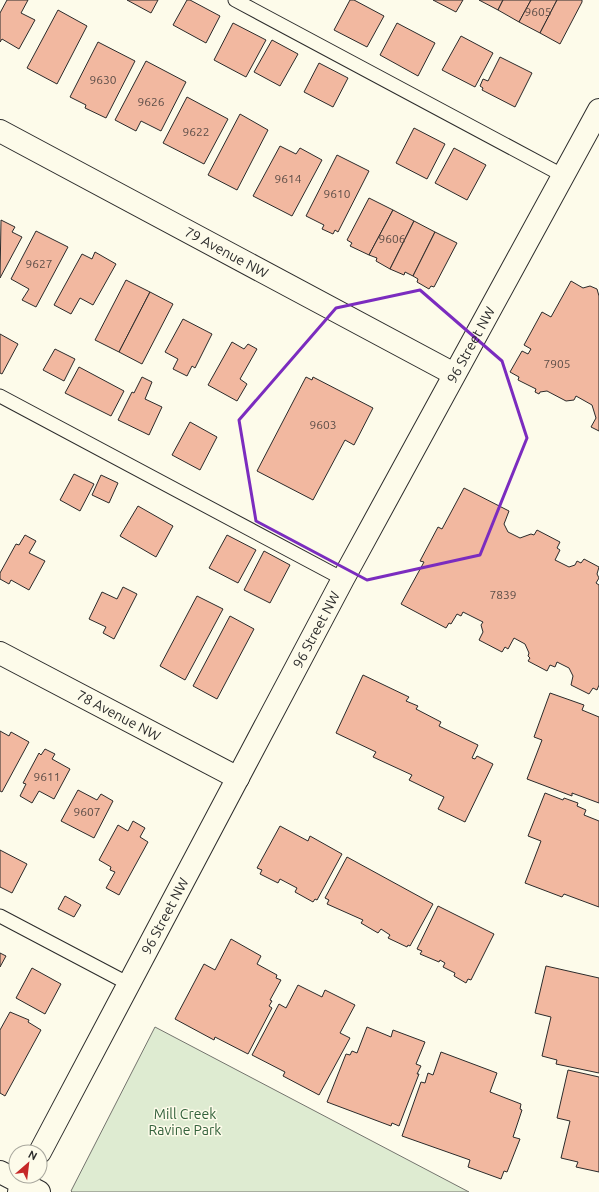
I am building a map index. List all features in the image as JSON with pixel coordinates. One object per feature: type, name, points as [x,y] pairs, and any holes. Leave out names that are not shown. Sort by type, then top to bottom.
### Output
[{"type":"street","name":"96 Street NW","points":[[44,1144],[344,579],[562,175],[599,110]]},
{"type":"street","name":"79 Avenue NW","points":[[0,132],[454,374]]},
{"type":"street","name":"78 Avenue NW","points":[[0,653],[238,778]]},
{"type":"street","points":[[0,1172],[27,1186]]},
{"type":"lane","points":[[235,0],[562,175]]},
{"type":"lane","points":[[0,396],[344,579]]},
{"type":"lane","points":[[0,916],[129,984]]},
{"type":"highlighted area","points":[[420,290],[502,361],[527,438],[480,555],[367,580],[256,521],[239,420],[336,308]]},
{"type":"green space","name":"Mill Creek Ravine Park","points":[[155,1027],[469,1192],[72,1192],[71,1191]]},
{"type":"building","points":[[7,0],[28,0],[21,13],[35,20],[19,49],[2,39],[0,42],[0,13]]},
{"type":"building","points":[[127,0],[158,0],[151,13]]},
{"type":"building","points":[[187,0],[190,0],[220,16],[206,43],[173,25]]},
{"type":"building","points":[[350,0],[354,0],[384,16],[367,47],[334,30]]},
{"type":"building","points":[[433,0],[463,0],[456,12]]},
{"type":"building","points":[[479,0],[503,0],[498,10]]},
{"type":"building","points":[[503,0],[531,0],[519,22],[498,10]]},
{"type":"building","points":[[531,0],[557,0],[540,33],[519,22]]},
{"type":"building","points":[[557,0],[582,0],[560,44],[540,33]]},
{"type":"building","points":[[58,10],[87,26],[57,84],[27,68]]},
{"type":"building","points":[[233,23],[266,40],[246,77],[214,60]]},
{"type":"building","points":[[397,23],[435,43],[418,76],[380,55]]},
{"type":"building","points":[[461,36],[493,53],[475,87],[442,70]]},
{"type":"building","points":[[272,40],[298,54],[280,86],[254,72]]},
{"type":"building","points":[[98,42],[135,61],[106,118],[85,108],[86,105],[70,97]]},
{"type":"building","points":[[500,57],[532,73],[515,107],[482,90],[483,88],[480,86],[483,79],[488,81]]},
{"type":"building","points":[[146,61],[186,82],[161,131],[141,121],[136,131],[115,120]]},
{"type":"building","points":[[319,63],[348,78],[333,107],[304,92]]},
{"type":"building","points":[[187,97],[228,119],[204,164],[163,143]]},
{"type":"building","points":[[240,114],[268,130],[237,190],[208,175]]},
{"type":"building","points":[[414,128],[445,144],[427,179],[396,163]]},
{"type":"building","points":[[280,146],[296,154],[300,148],[322,160],[292,216],[253,196]]},
{"type":"building","points":[[454,148],[486,165],[467,200],[435,183]]},
{"type":"building","points":[[337,155],[369,171],[338,232],[335,230],[333,234],[322,229],[324,225],[306,216]]},
{"type":"building","points":[[369,198],[393,210],[369,255],[350,246],[352,243],[347,240]]},
{"type":"building","points":[[393,210],[414,221],[390,269],[376,261],[377,258],[369,255]]},
{"type":"building","points":[[1,220],[15,227],[12,232],[22,237],[0,278]]},
{"type":"building","points":[[414,221],[435,232],[413,276],[405,272],[404,275],[390,269]]},
{"type":"building","points":[[36,231],[68,247],[36,307],[22,300],[29,289],[11,279]]},
{"type":"building","points":[[435,232],[457,243],[434,287],[431,286],[429,289],[417,282],[418,279],[413,276]]},
{"type":"building","points":[[95,252],[116,264],[93,305],[80,298],[71,314],[54,305],[82,254],[92,259]]},
{"type":"building","points":[[126,280],[150,292],[119,352],[95,340]]},
{"type":"building","points":[[571,281],[583,288],[590,286],[597,289],[599,296],[599,431],[591,427],[596,418],[592,405],[576,396],[574,400],[566,401],[547,391],[540,392],[539,394],[535,392],[536,389],[518,380],[519,377],[510,372],[522,351],[528,354],[531,349],[524,345],[542,312],[551,317]]},
{"type":"building","points":[[150,292],[173,304],[142,364],[119,352]]},
{"type":"building","points":[[183,319],[212,334],[195,368],[192,366],[187,376],[173,369],[178,359],[165,352]]},
{"type":"building","points":[[0,334],[18,344],[2,374],[0,373]]},
{"type":"building","points":[[232,342],[244,349],[248,344],[257,349],[240,379],[247,384],[237,401],[208,385]]},
{"type":"building","points":[[55,349],[75,359],[64,381],[43,370]]},
{"type":"building","points":[[79,367],[124,391],[111,416],[65,393]]},
{"type":"building","points":[[142,377],[152,382],[145,399],[162,407],[149,435],[118,420],[132,392],[134,393]]},
{"type":"building","points":[[306,377],[312,380],[313,377],[373,408],[354,445],[345,440],[313,500],[257,471]]},
{"type":"building","points":[[190,422],[217,437],[200,470],[172,455]]},
{"type":"building","points":[[74,474],[94,484],[80,511],[60,500]]},
{"type":"building","points":[[101,475],[118,483],[109,503],[92,495]]},
{"type":"building","points":[[464,488],[509,511],[504,524],[508,532],[520,538],[531,534],[534,535],[537,530],[560,542],[557,548],[560,550],[555,560],[569,567],[575,565],[577,561],[581,563],[584,559],[599,567],[597,574],[599,578],[596,583],[599,585],[599,685],[597,690],[593,688],[589,694],[571,685],[573,676],[569,668],[557,662],[555,667],[550,665],[547,671],[528,661],[530,658],[528,656],[529,653],[525,644],[514,638],[508,649],[505,647],[502,652],[479,640],[483,632],[481,625],[483,622],[463,612],[461,616],[457,614],[451,624],[449,623],[446,628],[401,604],[424,562],[420,561],[438,527],[442,529]]},
{"type":"building","points":[[138,506],[173,526],[156,557],[120,536]]},
{"type":"building","points":[[25,535],[36,541],[29,553],[45,561],[29,590],[11,580],[9,584],[0,579],[0,573],[16,544],[19,545]]},
{"type":"building","points":[[227,535],[256,550],[238,583],[209,568]]},
{"type":"building","points":[[264,551],[290,565],[270,603],[244,590]]},
{"type":"building","points":[[123,587],[137,594],[114,639],[103,633],[106,627],[89,619],[102,592],[117,599]]},
{"type":"building","points":[[197,596],[223,609],[185,680],[160,666]]},
{"type":"building","points":[[230,616],[254,629],[217,699],[193,686]]},
{"type":"building","points":[[363,675],[409,697],[406,701],[418,706],[416,709],[441,722],[439,726],[478,745],[472,758],[475,759],[477,756],[493,764],[465,822],[438,809],[444,797],[409,780],[412,775],[373,757],[376,752],[336,733]]},
{"type":"building","points":[[550,693],[584,705],[582,710],[599,717],[599,803],[572,793],[572,796],[527,779],[542,740],[534,737]]},
{"type":"building","points":[[0,731],[9,736],[11,732],[29,742],[2,792],[0,791]]},
{"type":"building","points":[[45,749],[55,754],[52,759],[70,769],[54,799],[39,791],[32,803],[20,796],[26,784],[23,783],[39,753],[41,755]]},
{"type":"building","points":[[78,790],[97,800],[101,794],[113,801],[94,838],[61,821]]},
{"type":"building","points":[[545,793],[563,800],[564,798],[578,803],[577,806],[586,810],[584,815],[599,821],[599,907],[564,894],[562,897],[525,883],[541,841],[528,836]]},
{"type":"building","points":[[133,821],[145,828],[140,837],[148,842],[119,895],[106,888],[115,872],[110,870],[111,867],[99,860],[118,825],[128,831]]},
{"type":"building","points":[[280,826],[308,841],[310,836],[342,854],[317,900],[315,899],[313,902],[295,892],[297,888],[280,879],[278,883],[260,874],[262,870],[257,868]]},
{"type":"building","points":[[0,850],[27,864],[12,893],[0,887]]},
{"type":"building","points":[[347,857],[433,904],[410,946],[408,945],[407,947],[388,938],[390,935],[381,929],[378,933],[361,923],[363,920],[327,904],[329,900],[325,898]]},
{"type":"building","points":[[65,896],[81,905],[74,917],[58,909]]},
{"type":"building","points":[[438,906],[494,934],[471,980],[468,979],[466,983],[454,976],[455,973],[443,967],[445,963],[420,954],[422,951],[417,949]]},
{"type":"building","points":[[231,939],[261,956],[257,964],[277,975],[276,978],[281,980],[270,1000],[272,1001],[269,1006],[272,1008],[248,1054],[215,1037],[214,1040],[175,1019],[204,964],[215,970]]},
{"type":"building","points":[[0,953],[6,956],[0,967]]},
{"type":"building","points":[[546,966],[599,978],[599,1073],[556,1064],[557,1060],[542,1056],[551,1017],[535,1013]]},
{"type":"building","points":[[32,968],[61,984],[45,1014],[16,998]]},
{"type":"building","points":[[298,985],[322,997],[325,990],[355,1005],[340,1033],[350,1038],[319,1095],[283,1076],[285,1072],[252,1055],[279,1004],[286,1008]]},
{"type":"building","points":[[10,1012],[29,1020],[28,1022],[41,1030],[5,1096],[0,1093],[0,1030]]},
{"type":"building","points":[[367,1027],[391,1037],[393,1030],[425,1042],[416,1064],[421,1066],[417,1074],[419,1074],[399,1126],[392,1123],[391,1126],[327,1102],[346,1054],[350,1055],[352,1051],[357,1053]]},
{"type":"building","points":[[441,1052],[497,1073],[490,1092],[521,1104],[520,1109],[522,1110],[513,1137],[520,1139],[507,1172],[504,1171],[501,1179],[468,1167],[470,1160],[402,1136],[421,1082],[425,1083],[428,1073],[433,1075]]},
{"type":"building","points":[[568,1070],[599,1077],[599,1172],[576,1167],[578,1162],[561,1158],[570,1121],[557,1118]]}]
